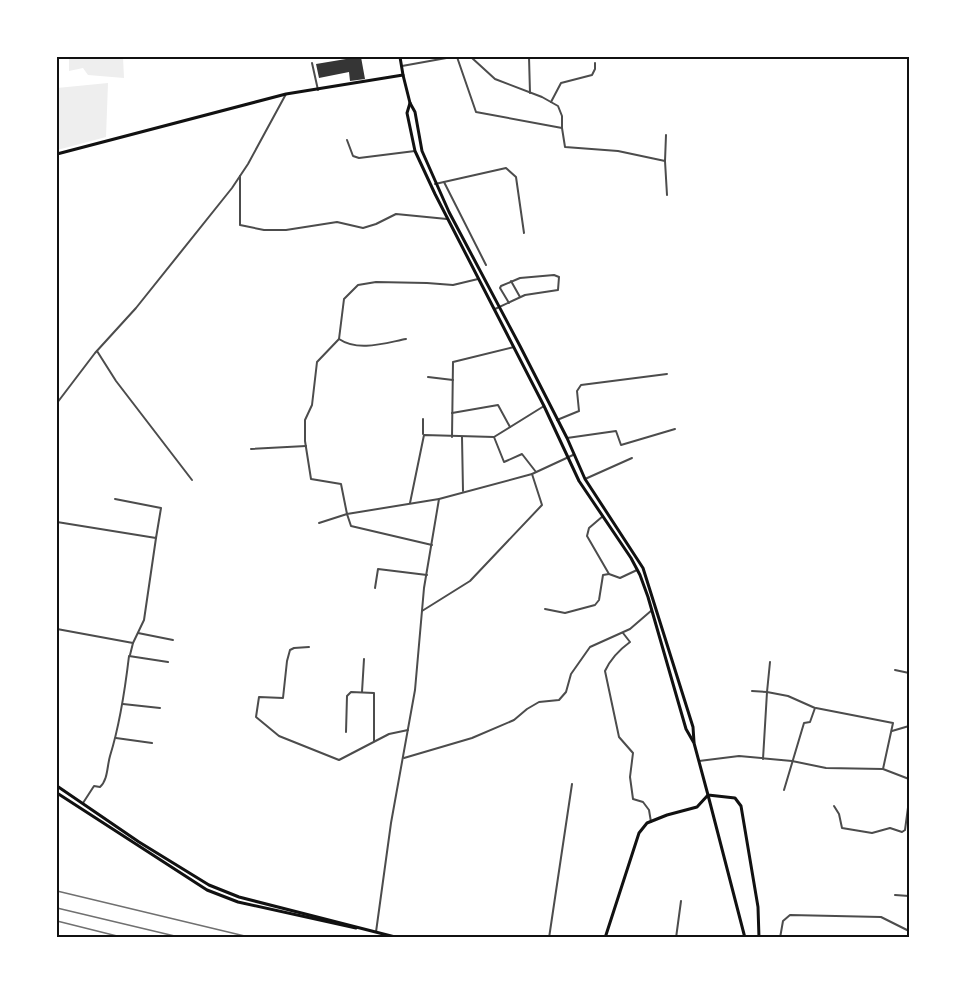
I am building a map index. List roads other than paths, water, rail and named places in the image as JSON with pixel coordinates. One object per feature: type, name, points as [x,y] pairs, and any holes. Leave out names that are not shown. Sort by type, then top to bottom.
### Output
[{"type":"main road","points":[[400,57],[410,103],[415,112],[422,151],[435,184],[479,279],[544,406],[579,481],[638,570],[652,610],[686,729],[694,743]]},
{"type":"main road","points":[[57,154],[286,94],[403,75]]},
{"type":"main road","points":[[410,103],[407,114],[415,151],[500,307],[567,438],[585,479],[643,568],[693,727],[694,743],[745,938]]},
{"type":"main road","points":[[663,649],[668,647]]},
{"type":"main road","points":[[57,786],[138,842],[209,885],[239,897],[399,938]]},
{"type":"main road","points":[[57,793],[207,890],[238,902],[376,932]]},
{"type":"main road","points":[[605,938],[639,833],[647,823],[697,807],[708,795]]},
{"type":"main road","points":[[708,795],[735,798],[741,806],[758,907],[759,938]]},
{"type":"street","points":[[402,66],[452,57]]},
{"type":"street","points":[[456,57],[476,112],[562,128]]},
{"type":"street","points":[[463,57],[472,58],[495,79],[558,106],[562,116],[565,147],[618,151],[665,161]]},
{"type":"street","points":[[529,57],[530,93]]},
{"type":"street","points":[[312,63],[318,90]]},
{"type":"street","points":[[551,102],[561,83],[592,75],[595,63]]},
{"type":"street","points":[[57,403],[97,351],[136,308],[240,176],[286,94]]},
{"type":"street","points":[[666,135],[667,195]]},
{"type":"street","points":[[347,140],[353,156],[359,158],[415,151]]},
{"type":"street","points":[[435,184],[506,168],[516,177],[524,233]]},
{"type":"street","points":[[240,176],[240,225],[264,230],[286,230],[337,222],[363,228],[396,214],[450,218]]},
{"type":"street","points":[[444,182],[486,265]]},
{"type":"street","points":[[491,291],[520,278],[554,275],[559,277],[558,290],[520,297],[495,309]]},
{"type":"street","points":[[432,545],[351,526],[341,484],[311,479],[305,420],[312,405],[317,362],[339,339],[344,299],[358,285],[376,282],[453,285],[479,279]]},
{"type":"street","points":[[511,281],[520,297]]},
{"type":"street","points":[[500,287],[508,303]]},
{"type":"street","points":[[339,339],[366,346],[406,339]]},
{"type":"street","points":[[452,437],[453,362],[514,347]]},
{"type":"street","points":[[97,351],[116,381],[192,480]]},
{"type":"street","points":[[556,420],[579,411],[577,391],[581,385],[667,374]]},
{"type":"street","points":[[428,377],[453,380]]},
{"type":"street","points":[[452,413],[498,405],[510,427]]},
{"type":"street","points":[[423,435],[494,437],[544,406]]},
{"type":"street","points":[[410,503],[423,435],[423,419]]},
{"type":"street","points":[[567,438],[616,430],[621,445],[675,429]]},
{"type":"street","points":[[462,437],[464,492]]},
{"type":"street","points":[[494,437],[504,462],[522,454],[537,472]]},
{"type":"street","points":[[251,449],[306,446]]},
{"type":"street","points":[[319,523],[347,513],[439,499],[532,474],[574,455]]},
{"type":"street","points":[[585,479],[632,458]]},
{"type":"street","points":[[422,611],[470,581],[542,505],[532,474]]},
{"type":"street","points":[[83,803],[94,786],[100,787],[104,783],[116,738],[129,656],[144,620],[161,508],[115,499]]},
{"type":"street","points":[[376,932],[391,823],[415,690],[422,611],[439,499]]},
{"type":"street","points":[[603,516],[589,528],[586,536],[609,574]]},
{"type":"street","points":[[57,522],[156,538]]},
{"type":"street","points":[[375,588],[378,569],[427,575]]},
{"type":"street","points":[[545,609],[565,613],[595,605],[599,600],[603,575],[609,574],[620,578],[638,570]]},
{"type":"street","points":[[404,758],[472,738],[514,720],[539,702],[559,700],[566,692],[569,678],[576,666],[590,647],[623,633],[639,623],[652,610]]},
{"type":"street","points":[[57,629],[133,643]]},
{"type":"street","points":[[137,633],[173,640]]},
{"type":"street","points":[[623,633],[630,642],[621,648],[604,671],[619,737],[633,753],[630,777],[633,799],[643,802],[649,810],[651,822]]},
{"type":"street","points":[[309,647],[290,650],[286,661],[285,695],[283,698],[259,697],[256,717],[279,736],[339,760],[389,734],[408,730]]},
{"type":"street","points":[[129,656],[168,662]]},
{"type":"street","points":[[362,692],[364,659]]},
{"type":"street","points":[[763,759],[770,662]]},
{"type":"street","points":[[895,670],[909,673]]},
{"type":"street","points":[[752,691],[788,696],[831,713],[893,723],[883,769]]},
{"type":"street","points":[[346,732],[347,696],[351,692],[374,693],[374,741]]},
{"type":"street","points":[[123,704],[159,708]]},
{"type":"street","points":[[784,790],[804,723],[810,722],[815,708]]},
{"type":"street","points":[[890,731],[909,726]]},
{"type":"street","points":[[116,738],[152,743]]},
{"type":"street","points":[[699,761],[739,756],[792,761],[826,768],[883,769],[909,779]]},
{"type":"street","points":[[549,938],[572,784]]},
{"type":"street","points":[[834,806],[839,813],[842,828],[872,833],[890,828],[902,832],[905,830],[909,800]]},
{"type":"street","points":[[895,895],[909,896]]},
{"type":"street","points":[[676,938],[681,901]]},
{"type":"street","points":[[780,938],[783,921],[790,915],[881,917],[909,931]]},
{"type":"railway","points":[[57,891],[253,938]]},
{"type":"railway","points":[[57,908],[183,938]]},
{"type":"railway","points":[[57,921],[125,938]]}]
